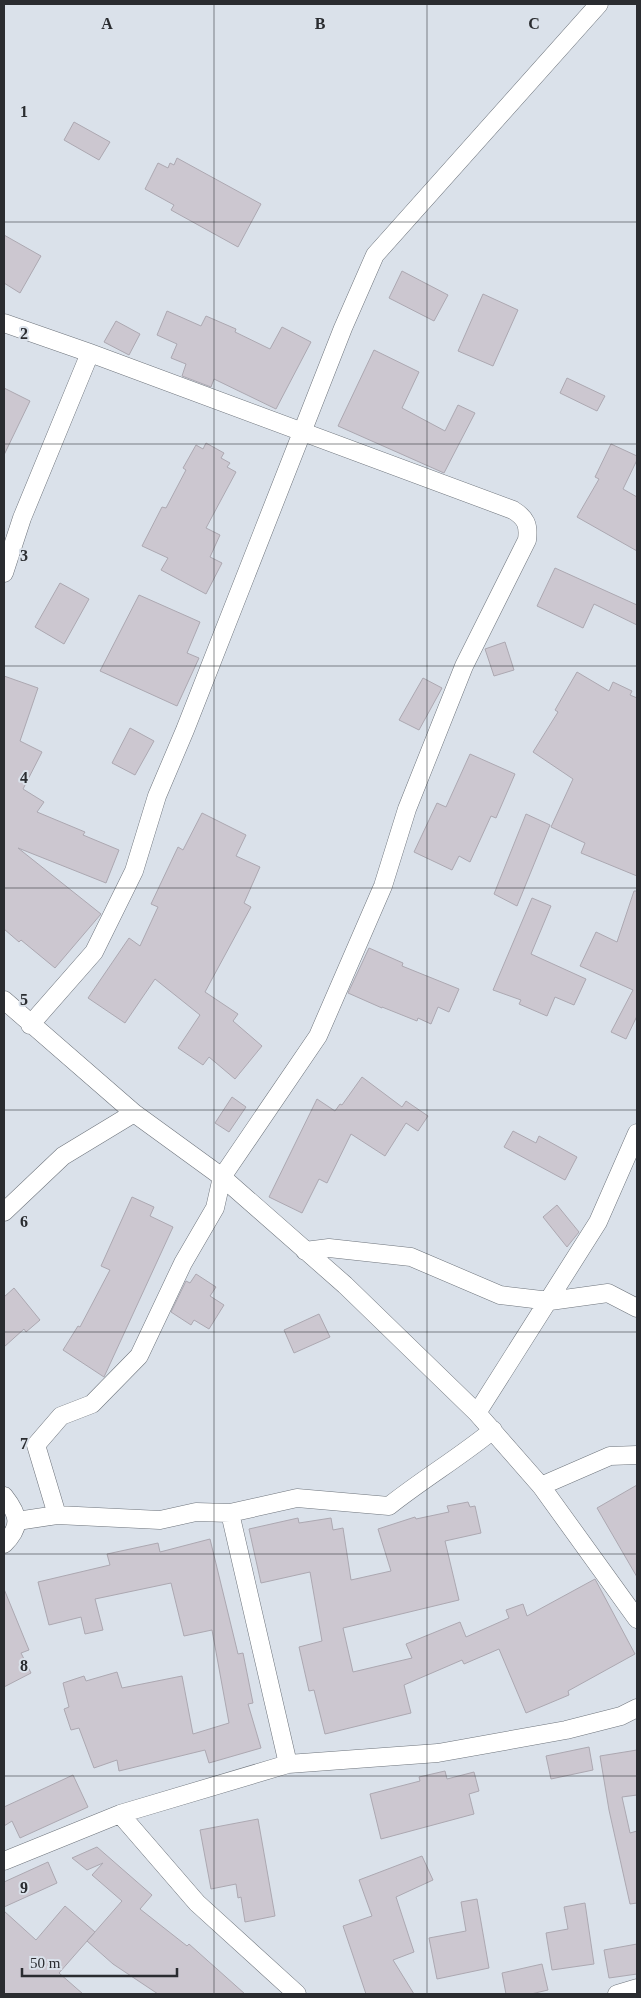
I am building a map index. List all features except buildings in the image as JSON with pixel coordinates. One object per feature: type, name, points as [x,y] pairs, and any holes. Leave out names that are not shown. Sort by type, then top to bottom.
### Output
[{"type":"street","points":[[30,1025],[94,952],[134,871],[157,796],[185,730],[342,328],[375,255],[599,4]]},
{"type":"street","points":[[4,323],[90,352],[513,510],[524,516],[528,526],[527,540],[464,666],[407,809],[383,886],[318,1036],[222,1177],[215,1208],[183,1263],[139,1356],[92,1404],[61,1416],[36,1445],[57,1515]]},
{"type":"street","points":[[4,573],[22,518],[90,352]]},
{"type":"street","points":[[4,1000],[30,1025],[134,1113],[222,1177],[345,1285],[477,1413],[542,1486],[637,1619]]},
{"type":"street","points":[[4,1212],[63,1156],[134,1113]]},
{"type":"street","points":[[477,1413],[550,1301],[598,1222],[637,1133]]},
{"type":"street","points":[[305,1251],[329,1248],[411,1257],[500,1295],[550,1301],[608,1293],[637,1308]]},
{"type":"street","points":[[17,1521],[57,1515],[160,1520],[196,1512],[230,1513],[297,1498],[389,1506],[493,1430]]},
{"type":"street","points":[[542,1486],[610,1456],[637,1455]]},
{"type":"street","points":[[4,1496],[12,1507],[17,1521],[13,1535],[4,1544]]},
{"type":"street","points":[[230,1513],[288,1764]]},
{"type":"street","points":[[4,1861],[120,1814],[288,1764],[438,1753],[566,1730],[621,1716],[637,1708]]},
{"type":"street","points":[[120,1814],[198,1902],[297,1994]]},
{"type":"street","points":[[617,1994],[637,1988]]}]
